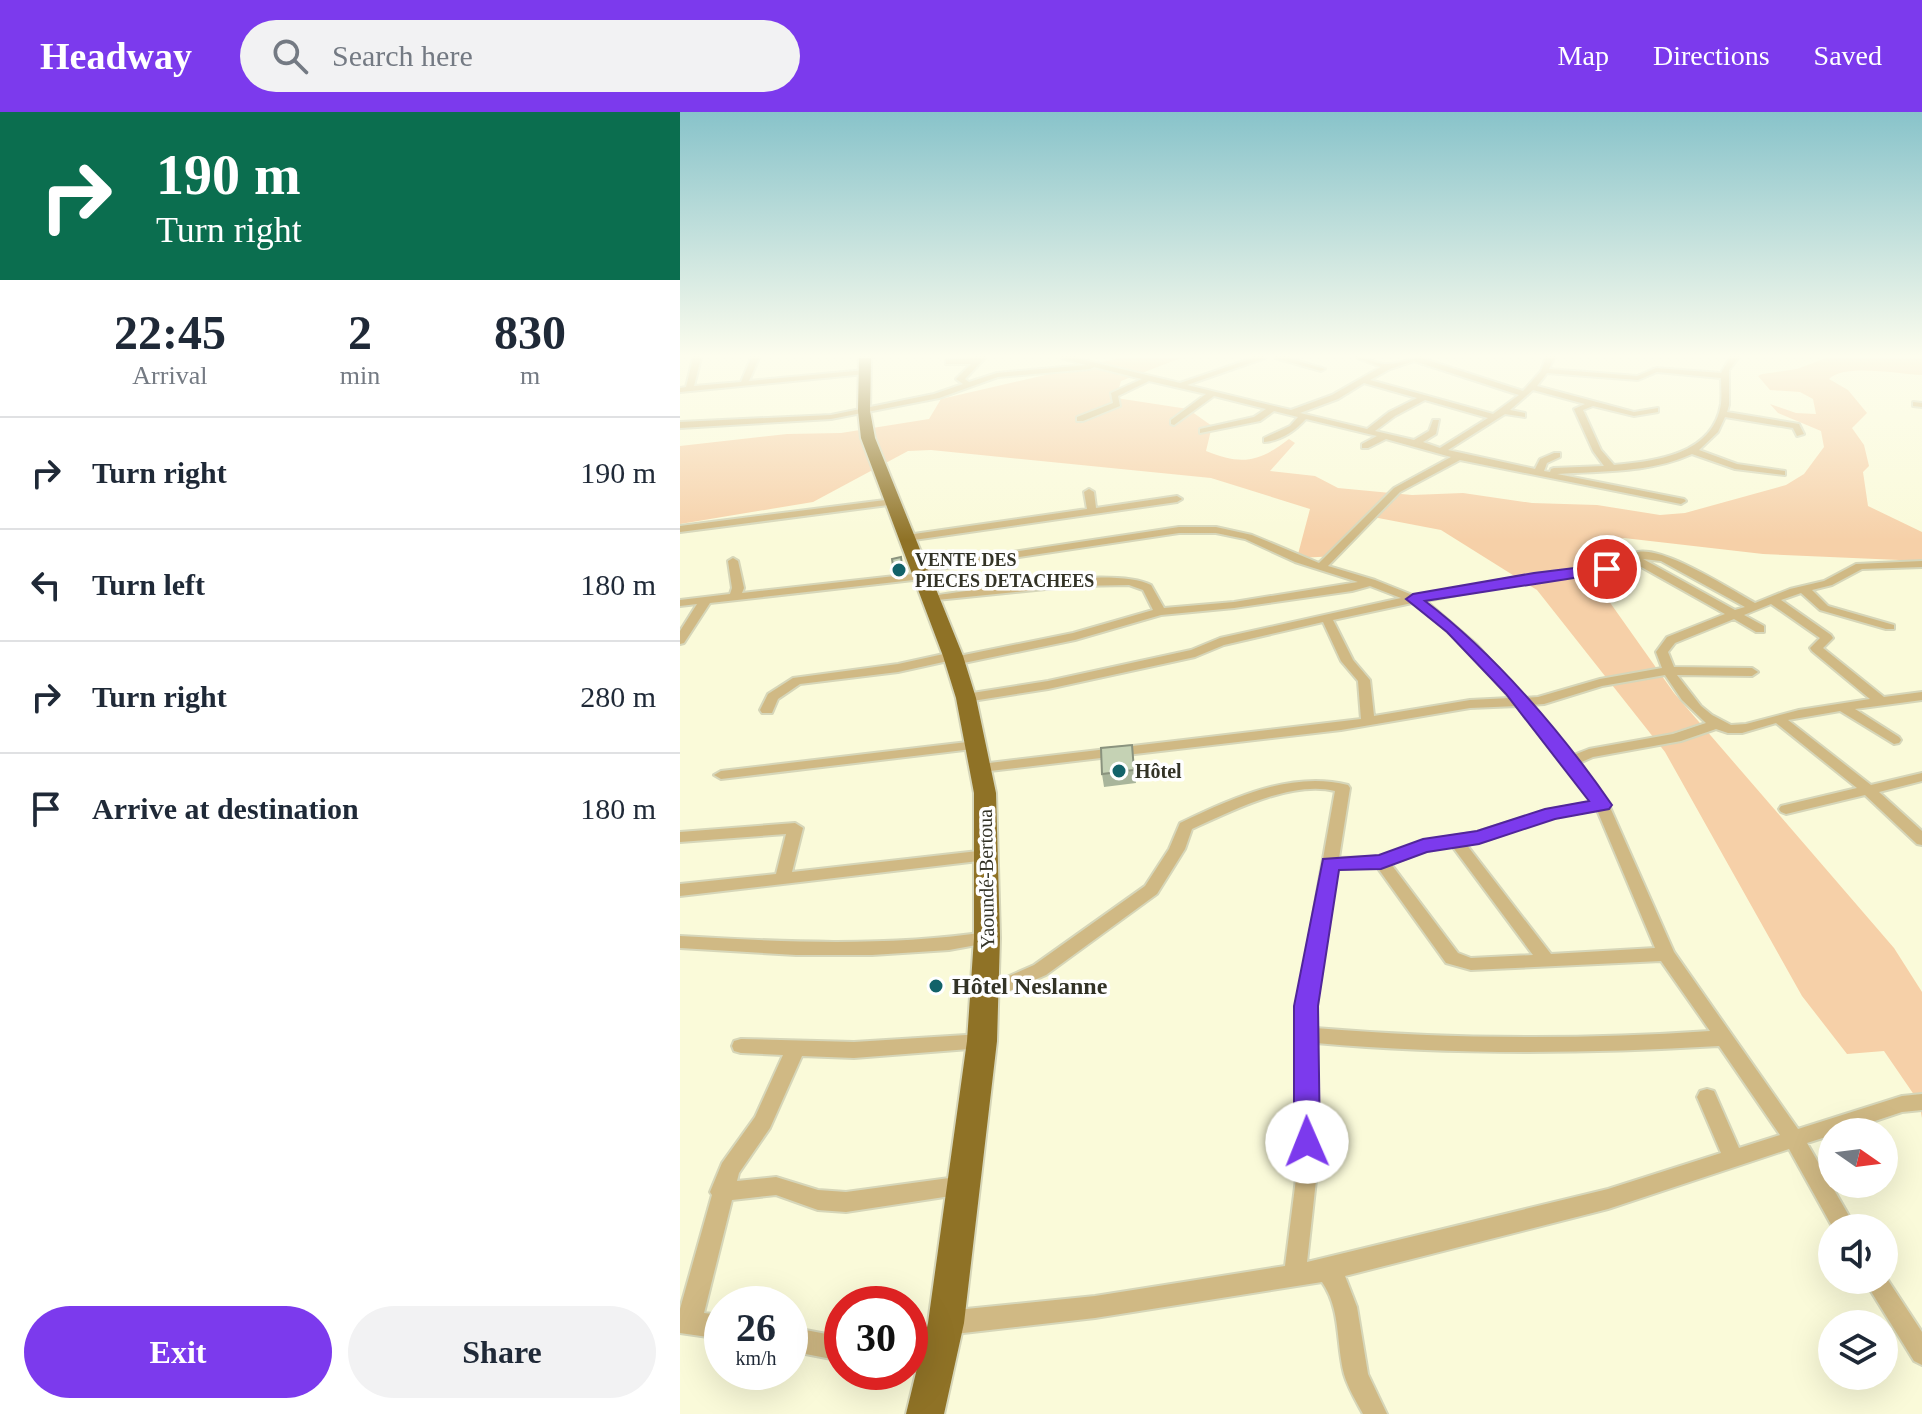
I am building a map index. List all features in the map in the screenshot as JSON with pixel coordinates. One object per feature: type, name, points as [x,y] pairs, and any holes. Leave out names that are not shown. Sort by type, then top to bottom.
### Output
[{"type":"highway","name":"Yaoundé-Bertoua","points":[[865,419],[868,438],[966,698],[985,793],[987,938],[982,1041],[946,1323],[928,1352]]},
{"type":"highway","name":"Yaoundé-Bertoua","points":[[924,1390],[925,1414]]},
{"type":"street","points":[[680,425],[762,419]]},
{"type":"street","points":[[1174,422],[1178,419]]},
{"type":"street","points":[[1203,431],[1257,419]]},
{"type":"street","points":[[1267,440],[1293,428],[1301,419]]},
{"type":"street","points":[[1316,419],[1416,443],[1459,457],[1681,501]]},
{"type":"street","points":[[1370,431],[1386,419]]},
{"type":"street","points":[[1442,450],[1491,419]]},
{"type":"street","points":[[1582,419],[1597,451],[1611,468]]},
{"type":"street","points":[[1539,472],[1611,468],[1680,458],[1715,435],[1721,419]]},
{"type":"street","points":[[1752,419],[1796,426],[1800,434]]},
{"type":"street","points":[[1416,443],[1433,432],[1436,422]]},
{"type":"street","points":[[1365,446],[1385,436]]},
{"type":"street","points":[[1690,450],[1735,466],[1782,473]]},
{"type":"street","points":[[1539,472],[1543,461],[1557,455]]},
{"type":"street","points":[[1321,567],[1397,490],[1459,457]]},
{"type":"street","points":[[1089,492],[1092,513]]},
{"type":"street","points":[[907,538],[1177,499]]},
{"type":"street","points":[[680,529],[893,502]]},
{"type":"street","points":[[924,581],[1179,530],[1216,530],[1248,537],[1321,567],[1371,582],[1431,610],[1463,638],[1519,699],[1602,805],[1666,954],[1794,1139],[1837,1214]]},
{"type":"street","points":[[966,698],[1048,685],[1195,653],[1220,642],[1413,599],[1534,577],[1628,566],[1634,558],[1651,555],[1664,558],[1754,607]]},
{"type":"street","points":[[1634,558],[1760,629]]},
{"type":"street","points":[[733,561],[738,588],[735,596]]},
{"type":"street","points":[[1716,724],[1667,671],[1662,652],[1671,640],[1754,607],[1828,583],[1860,566],[1922,564]]},
{"type":"street","points":[[680,603],[924,581],[1088,582],[1137,583],[1151,593],[1160,612]]},
{"type":"street","points":[[767,710],[773,697],[797,681],[898,668],[1075,636],[1160,612],[1234,605],[1352,588],[1371,582]]},
{"type":"street","points":[[1828,583],[1839,593]]},
{"type":"street","points":[[1804,589],[1824,608],[1890,627]]},
{"type":"street","points":[[680,640],[706,600]]},
{"type":"street","points":[[1774,601],[1821,632],[1827,638],[1826,642],[1816,648],[1882,702]]},
{"type":"street","points":[[1326,617],[1347,661],[1364,680],[1368,722]]},
{"type":"street","points":[[721,775],[978,757],[1368,722],[1519,699],[1539,701],[1600,683],[1667,671],[1752,672]]},
{"type":"street","points":[[1569,762],[1589,753],[1676,738],[1716,724],[1742,730],[1778,718],[1922,696]]},
{"type":"street","points":[[1845,708],[1894,740]]},
{"type":"street","points":[[1778,718],[1871,792],[1922,840]]},
{"type":"street","points":[[1786,809],[1871,792],[1922,777]]},
{"type":"street","points":[[986,994],[1040,970],[1151,890],[1177,849],[1182,828],[1258,794],[1337,785],[1343,788],[1306,1006],[1307,1171],[1295,1274]]},
{"type":"street","points":[[1330,864],[1381,862],[1423,846],[1505,831],[1552,813],[1602,805]]},
{"type":"street","points":[[680,837],[795,828],[782,880]]},
{"type":"street","points":[[1456,841],[1547,961]]},
{"type":"street","points":[[680,890],[987,855]]},
{"type":"street","points":[[1381,862],[1452,958],[1471,964],[1666,954]]},
{"type":"street","points":[[680,942],[879,951],[917,950],[987,938]]},
{"type":"street","points":[[1306,1035],[1392,1043],[1635,1045],[1723,1038]]},
{"type":"street","points":[[741,1046],[854,1050],[982,1041]]},
{"type":"street","points":[[685,1322],[729,1170],[778,1093],[796,1048]]},
{"type":"street","points":[[1707,1097],[1733,1157]]},
{"type":"street","points":[[946,1323],[1095,1307],[1327,1270],[1608,1199],[1902,1104],[1922,1102]]},
{"type":"street","points":[[721,1192],[776,1186],[818,1200],[846,1202],[964,1185]]},
{"type":"street","points":[[1327,1270],[1339,1283],[1349,1318],[1356,1374],[1375,1414]]},
{"type":"street","points":[[1884,1294],[1922,1353]]},
{"type":"shaded area","points":[[929,419],[1202,419],[1212,426],[1206,451],[1239,460],[1249,459],[1268,453],[1289,439],[1295,443],[1270,471],[1315,476],[1338,488],[1412,495],[1463,493],[1532,503],[1597,505],[1660,515],[1685,513],[1786,485],[1804,474],[1824,447],[1821,431],[1792,419],[1861,419],[1852,428],[1864,445],[1869,466],[1863,472],[1868,506],[1922,532],[1922,561],[1763,554],[1624,538],[1608,542],[1582,563],[1674,693],[1894,948],[1922,992],[1922,1118],[1919,1102],[1884,1051],[1847,1054],[1802,996],[1665,752],[1537,590],[1441,530],[1373,517],[1339,556],[1297,558],[1310,509],[1211,478],[931,450],[908,451],[813,502],[680,524],[680,446],[787,434],[841,433]]},
{"type":"building","points":[[901,557],[902,565],[893,566],[892,559]]},
{"type":"building","points":[[1132,745],[1134,770],[1102,774],[1101,748]]},
{"type":"place","name":"VENTE DES PIECES DETACHEES","points":[[899,570]]},
{"type":"place","name":"Hôtel","points":[[1119,771]]},
{"type":"place","name":"Hôtel Neslanne","points":[[936,986]]},
{"type":"route","points":[[1307,1142],[1306,1006],[1330,864],[1381,862],[1423,846],[1479,837],[1505,831],[1552,813],[1602,805],[1512,691],[1473,648],[1431,610],[1413,599],[1534,577],[1607,569]]}]
